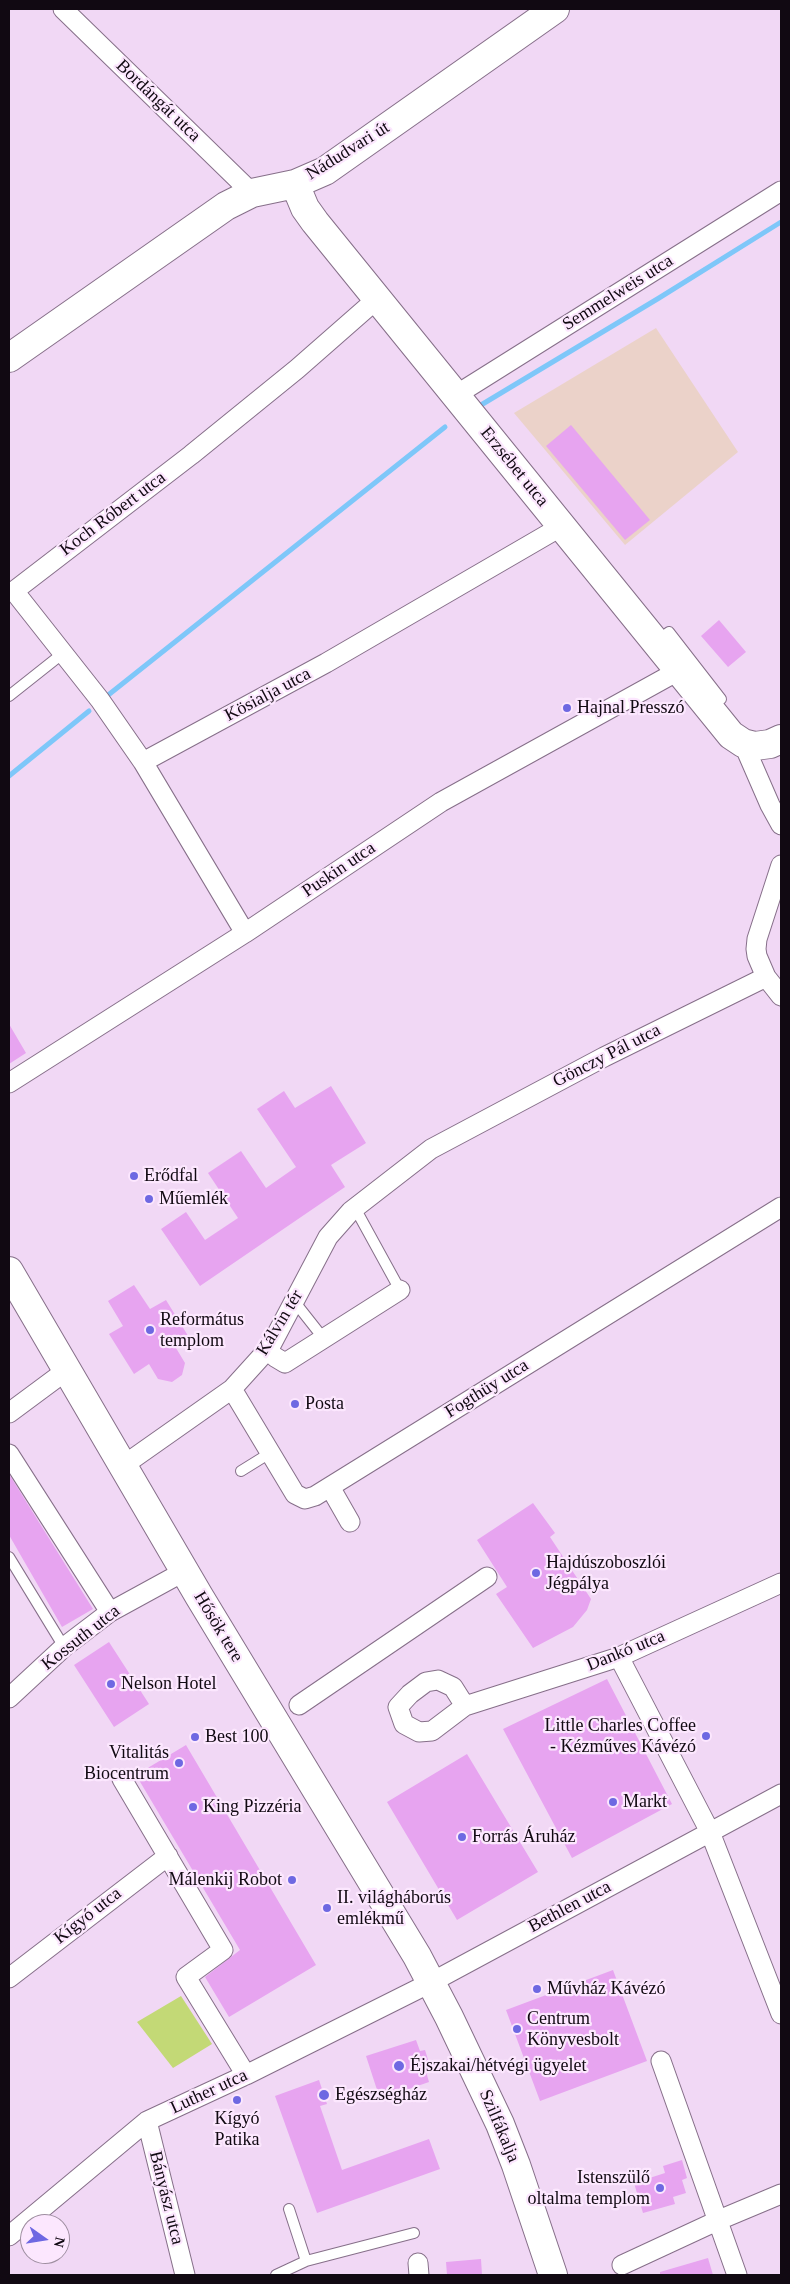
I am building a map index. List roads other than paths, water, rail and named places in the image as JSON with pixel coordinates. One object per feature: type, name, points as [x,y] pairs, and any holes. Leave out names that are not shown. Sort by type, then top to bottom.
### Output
[{"type":"main road","name":"Nádudvari út","points":[[9,358],[206,220],[252,193],[295,184],[325,171],[555,9]]},
{"type":"main road","name":"Erzsébet utca","points":[[295,184],[305,208],[315,222],[708,708],[731,735],[743,742]]},
{"type":"main road","points":[[743,742],[755,746],[770,744],[781,739]]},
{"type":"main road","name":"Hősök tere","points":[[9,1271],[124,1464],[185,1571],[417,1956],[430,1982]]},
{"type":"main road","name":"Szilfákalja","points":[[430,1982],[500,2124],[516,2164],[554,2275]]},
{"type":"street","name":"Bordángát utca","points":[[63,9],[252,193]]},
{"type":"street","name":"Semmelweis utca","points":[[456,395],[781,191]]},
{"type":"street","name":"Koch Róbert utca","points":[[144,762],[100,700],[62,654],[14,590],[191,455],[296,369],[378,298]]},
{"type":"street","name":"Kösialja utca","points":[[144,762],[326,663],[562,526]]},
{"type":"street","name":"Puskin utca","points":[[9,1083],[244,933],[441,802],[678,671]]},
{"type":"street","points":[[743,742],[770,805],[781,825]]},
{"type":"street","points":[[144,762],[244,933]]},
{"type":"street","points":[[781,865],[757,939],[757,956],[766,977],[781,996]]},
{"type":"street","name":"Gönczy Pál utca","points":[[355,1208],[431,1149],[604,1057],[766,977]]},
{"type":"street","name":"Fogthüy utca","points":[[232,1390],[295,1494],[305,1499],[315,1496],[781,1207]]},
{"type":"street","name":"Kálvin tér","points":[[124,1464],[232,1390],[270,1347],[328,1237],[355,1208]]},
{"type":"street","points":[[275,1357],[285,1363],[400,1290]]},
{"type":"street","points":[[9,1413],[67,1370]]},
{"type":"street","points":[[9,1454],[110,1612]]},
{"type":"street","points":[[332,1485],[350,1522]]},
{"type":"street","name":"Kossuth utca","points":[[9,1698],[64,1647],[110,1612],[185,1571]]},
{"type":"street","points":[[299,1705],[487,1577]]},
{"type":"street","name":"Dankó utca","points":[[465,1706],[619,1657],[781,1583]]},
{"type":"street","points":[[619,1657],[710,1832],[781,2014]]},
{"type":"street","points":[[122,1779],[223,1950],[186,1977],[246,2075]]},
{"type":"street","name":"Bethlen utca","points":[[430,1982],[781,1794]]},
{"type":"street","name":"Kígyó utca","points":[[9,1978],[142,1874],[168,1856]]},
{"type":"street","name":"Luther utca","points":[[11,2231],[147,2121],[246,2075],[430,1982]]},
{"type":"street","points":[[661,2061],[737,2275]]},
{"type":"street","name":"Bányász utca","points":[[147,2121],[185,2275]]},
{"type":"street","points":[[622,2265],[719,2220],[781,2194]]},
{"type":"lane","points":[[655,642],[669,632],[721,699],[708,708]]},
{"type":"lane","points":[[9,696],[62,654]]},
{"type":"lane","points":[[355,1208],[400,1290]]},
{"type":"lane","points":[[294,1301],[324,1338]]},
{"type":"lane","points":[[241,1471],[270,1453]]},
{"type":"lane","points":[[9,1557],[64,1647]]},
{"type":"lane","points":[[289,2209],[306,2261]]},
{"type":"lane","points":[[283,2274],[306,2261],[414,2233]]},
{"type":"waterway","points":[[481,405],[781,222]]},
{"type":"waterway","points":[[107,696],[445,427]]},
{"type":"waterway","points":[[9,776],[89,711]]},
{"type":"place","name":"Hajnal Presszó","points":[[567,708]]},
{"type":"place","name":"Erődfal","points":[[134,1176]]},
{"type":"place","name":"Műemlék","points":[[149,1199]]},
{"type":"place","name":"Református templom","points":[[150,1330]]},
{"type":"place","name":"Posta","points":[[295,1404]]},
{"type":"place","name":"Hajdúszoboszlói Jégpálya","points":[[536,1573]]},
{"type":"place","name":"Nelson Hotel","points":[[111,1684]]},
{"type":"place","name":"Little Charles Coffee - Kézműves Kávézó","points":[[706,1736]]},
{"type":"place","name":"Best 100","points":[[195,1737]]},
{"type":"place","name":"Vitalitás Biocentrum","points":[[179,1763]]},
{"type":"place","name":"Markt","points":[[613,1802]]},
{"type":"place","name":"King Pizzéria","points":[[193,1807]]},
{"type":"place","name":"Forrás Áruház","points":[[462,1837]]},
{"type":"place","name":"Málenkij Robot","points":[[292,1880]]},
{"type":"place","name":"II. világháborús emlékmű","points":[[327,1908]]},
{"type":"place","name":"Művház Kávézó","points":[[537,1989]]},
{"type":"place","name":"Centrum Könyvesbolt","points":[[517,2029]]},
{"type":"place","name":"Éjszakai/hétvégi ügyelet","points":[[399,2066]]},
{"type":"place","name":"Egészségház","points":[[324,2095]]},
{"type":"place","name":"Kígyó Patika","points":[[237,2100]]},
{"type":"place","name":"Istenszülő oltalma templom","points":[[660,2188]]}]
